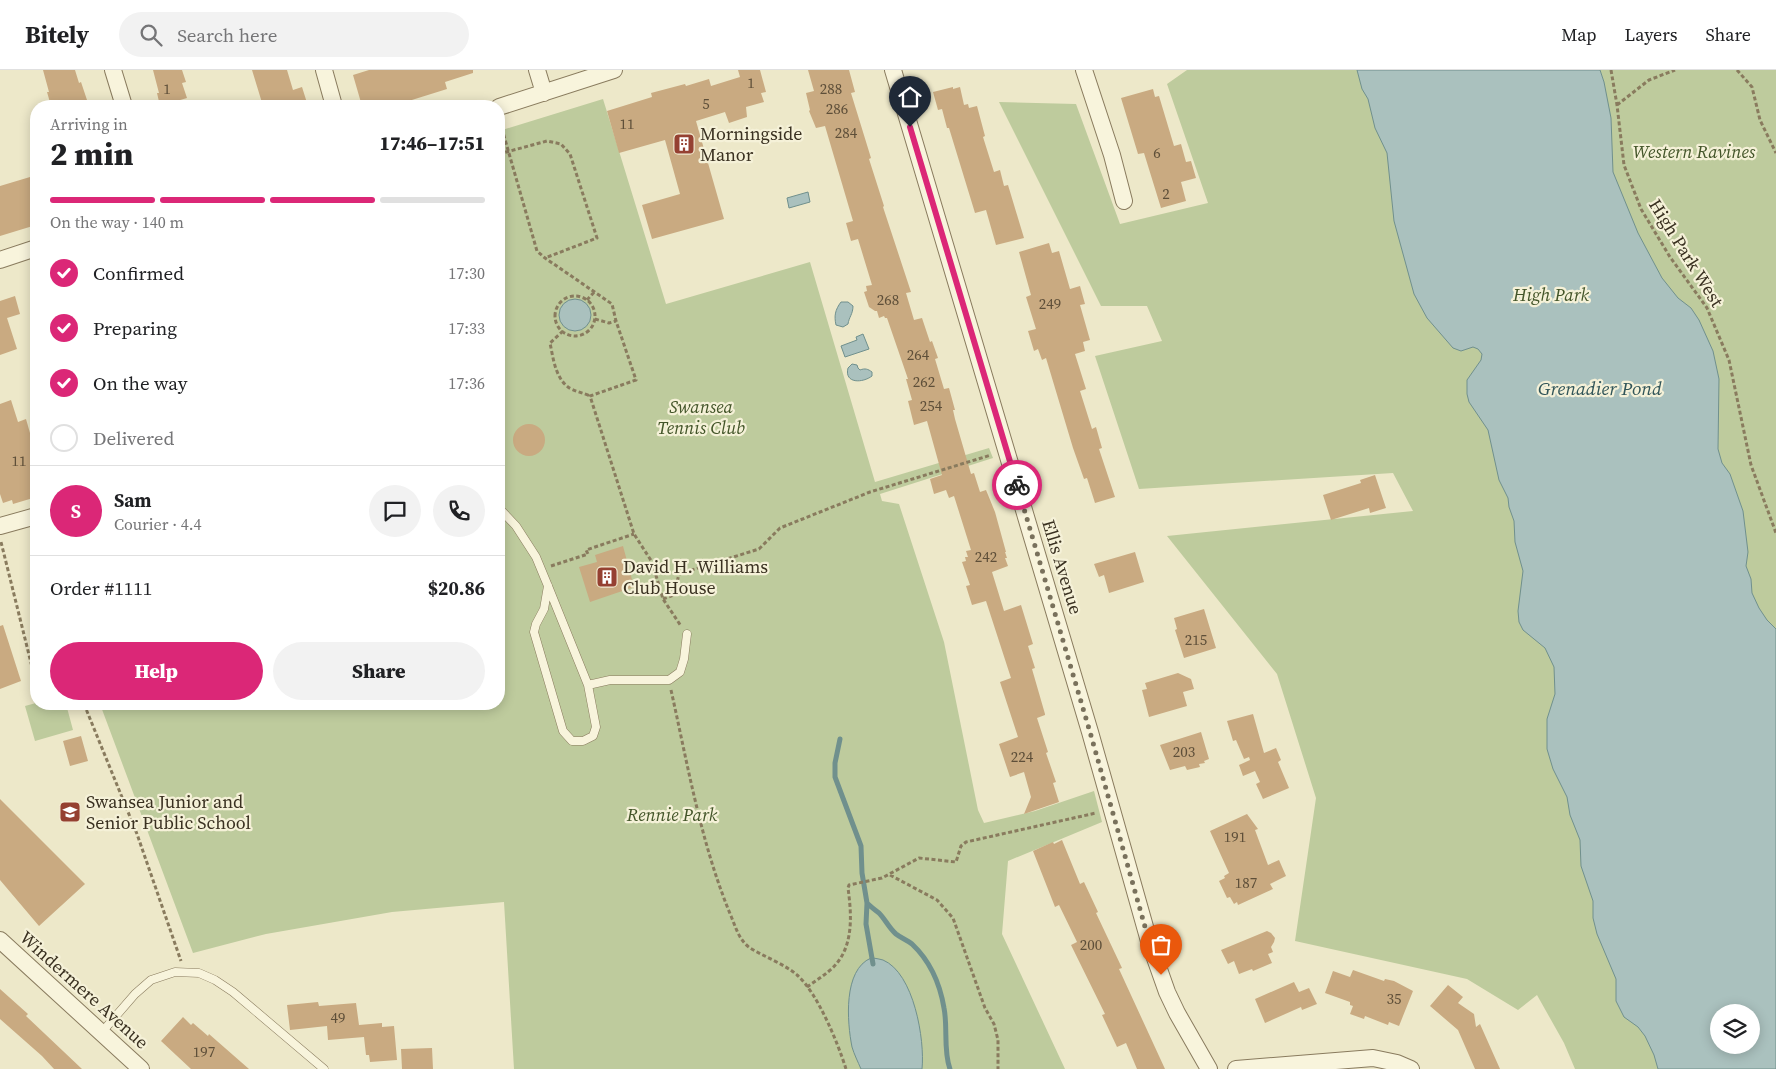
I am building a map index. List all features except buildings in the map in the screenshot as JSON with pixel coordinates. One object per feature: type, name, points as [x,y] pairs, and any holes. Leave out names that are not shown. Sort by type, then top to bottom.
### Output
[{"type":"street","points":[[113,70],[122,100]]},
{"type":"street","points":[[324,70],[332,100]]},
{"type":"street","points":[[538,70],[544,93]]},
{"type":"street","points":[[505,110],[544,93],[614,70]]},
{"type":"street","name":"Ellis Avenue","points":[[893,70],[1090,732],[1149,941],[1173,1006],[1209,1069]]},
{"type":"street","points":[[1084,70],[1112,155],[1124,201]]},
{"type":"street","points":[[0,260],[30,250]]},
{"type":"street","points":[[0,526],[30,518]]},
{"type":"street","name":"Windermere Avenue","points":[[0,940],[141,1069]]},
{"type":"street","points":[[1236,1069],[1373,1058],[1397,1063],[1412,1069]]},
{"type":"lane","points":[[505,514],[516,526],[536,557],[548,586],[588,685],[596,727],[593,736],[583,742],[572,741],[562,731],[534,632],[544,609],[548,586]]},
{"type":"lane","points":[[588,685],[610,680],[669,680],[680,672],[684,659],[687,634]]},
{"type":"lane","points":[[102,1032],[134,994],[151,980],[166,974],[185,971],[199,973],[215,980],[233,992],[324,1069]]},
{"type":"path","name":"High Park West","points":[[1611,70],[1624,165],[1641,209],[1670,257],[1707,308],[1729,360],[1751,465],[1776,533]]},
{"type":"path","points":[[1617,105],[1650,80],[1675,70]]},
{"type":"path","points":[[1737,70],[1752,87],[1760,120],[1776,153]]},
{"type":"path","points":[[505,138],[538,251],[545,258],[595,290],[612,304],[636,380],[590,396],[568,387],[559,375],[550,343],[563,331]]},
{"type":"path","points":[[505,152],[547,141],[561,144],[570,154],[597,238],[545,258]]},
{"type":"path","points":[[587,300],[595,290]]},
{"type":"path","points":[[575,296],[587,300],[594,308],[595,319],[592,326],[583,334],[572,335],[563,331],[557,324],[556,316],[557,308],[561,302],[575,296]]},
{"type":"path","points":[[595,319],[609,323],[616,321]]},
{"type":"path","points":[[590,396],[634,534],[652,562],[664,599],[687,634]]},
{"type":"path","points":[[664,599],[674,595],[679,574],[759,549],[780,528],[883,487],[991,454]]},
{"type":"path","points":[[541,569],[588,554],[586,550],[634,534]]},
{"type":"path","points":[[0,539],[30,659]]},
{"type":"path","points":[[669,680],[706,843],[721,892],[739,936],[744,944],[796,974],[807,987],[833,1033],[846,1069]]},
{"type":"path","points":[[86,710],[137,834],[185,971]]},
{"type":"path","points":[[807,987],[830,971],[844,951],[848,939],[851,913],[848,888],[851,884],[882,878],[919,858],[956,862],[961,846],[966,842],[1099,813]]},
{"type":"path","points":[[889,875],[937,900],[953,918],[986,1008],[994,1024],[998,1040],[998,1069]]},
{"type":"green space","name":"High Park","points":[[1187,70],[1776,70],[1776,1069],[1575,1069],[1564,1043],[1537,995],[1518,1010],[1467,979],[1295,941],[1316,798],[1277,674],[1167,536],[1413,511],[1393,473],[1139,489],[1095,356],[1162,341],[1147,306],[1101,306],[999,102],[1076,104],[1120,224],[1208,203],[1167,84]]},
{"type":"green space","name":"Rennie Park","points":[[603,99],[666,304],[810,262],[875,482],[989,448],[993,458],[880,494],[882,501],[899,504],[944,642],[978,810],[984,823],[1035,811],[1094,791],[1102,822],[1008,861],[1002,934],[1065,1069],[514,1069],[504,902],[392,912],[266,934],[193,953],[102,710],[505,710],[505,129]]},
{"type":"green space","points":[[30,705],[30,710],[68,710],[73,730],[35,741],[25,706]]},
{"type":"water","name":"Grenadier Pond","points":[[1357,70],[1600,70],[1611,118],[1613,172],[1638,233],[1662,278],[1678,298],[1691,308],[1699,320],[1713,351],[1719,379],[1718,449],[1722,463],[1730,474],[1743,511],[1748,552],[1746,566],[1751,579],[1752,593],[1767,620],[1776,629],[1776,1069],[1658,1069],[1645,1036],[1638,1027],[1624,1017],[1616,1001],[1616,979],[1597,934],[1593,918],[1593,901],[1581,866],[1580,840],[1570,815],[1567,797],[1553,769],[1547,749],[1547,719],[1555,694],[1554,667],[1545,648],[1523,630],[1519,622],[1518,611],[1523,571],[1515,542],[1514,521],[1508,498],[1499,480],[1488,430],[1469,402],[1467,394],[1467,380],[1481,360],[1482,354],[1473,347],[1461,351],[1453,348],[1427,318],[1414,294],[1394,221],[1387,153],[1375,128],[1368,99],[1362,89]]},
{"type":"water","points":[[808,192],[810,202],[789,208],[787,198]]},
{"type":"water","points":[[575,299],[581,300],[586,304],[590,309],[590,321],[586,326],[581,330],[575,331],[569,330],[564,326],[560,321],[559,315],[560,309],[564,304],[569,300]]},
{"type":"water","points":[[841,302],[848,302],[853,306],[848,324],[843,327],[836,325],[835,319],[836,310]]},
{"type":"water","points":[[863,334],[869,349],[845,357],[841,346],[857,340],[856,337]]},
{"type":"water","points":[[852,364],[857,365],[860,370],[871,371],[872,376],[859,381],[851,379],[848,368]]},
{"type":"water","points":[[871,958],[883,960],[894,967],[903,978],[910,993],[922,1042],[922,1069],[861,1069],[853,1050],[850,1036],[849,998],[851,985],[856,973],[862,964]]},
{"type":"waterway","points":[[840,739],[835,763],[835,777],[861,846],[862,873],[867,903],[866,924],[873,964]]},
{"type":"waterway","points":[[867,903],[879,913],[896,934],[912,944],[929,965],[940,990],[944,1008],[947,1054],[950,1069]]},
{"type":"way so far","points":[[1017,485],[1149,941],[1161,975]]},
{"type":"place","name":"Morningside Manor","points":[[684,144]]},
{"type":"place","name":"David H. Williams Club House","points":[[607,577]]},
{"type":"place","name":"Swansea Junior and Senior Public School","points":[[70,812]]},
{"type":"route","points":[[910,127],[1017,485]]},
{"type":"park label","name":"Western Ravines","points":[[1694,152]]},
{"type":"park label","name":"Swansea Tennis Club","points":[[701,417]]}]
